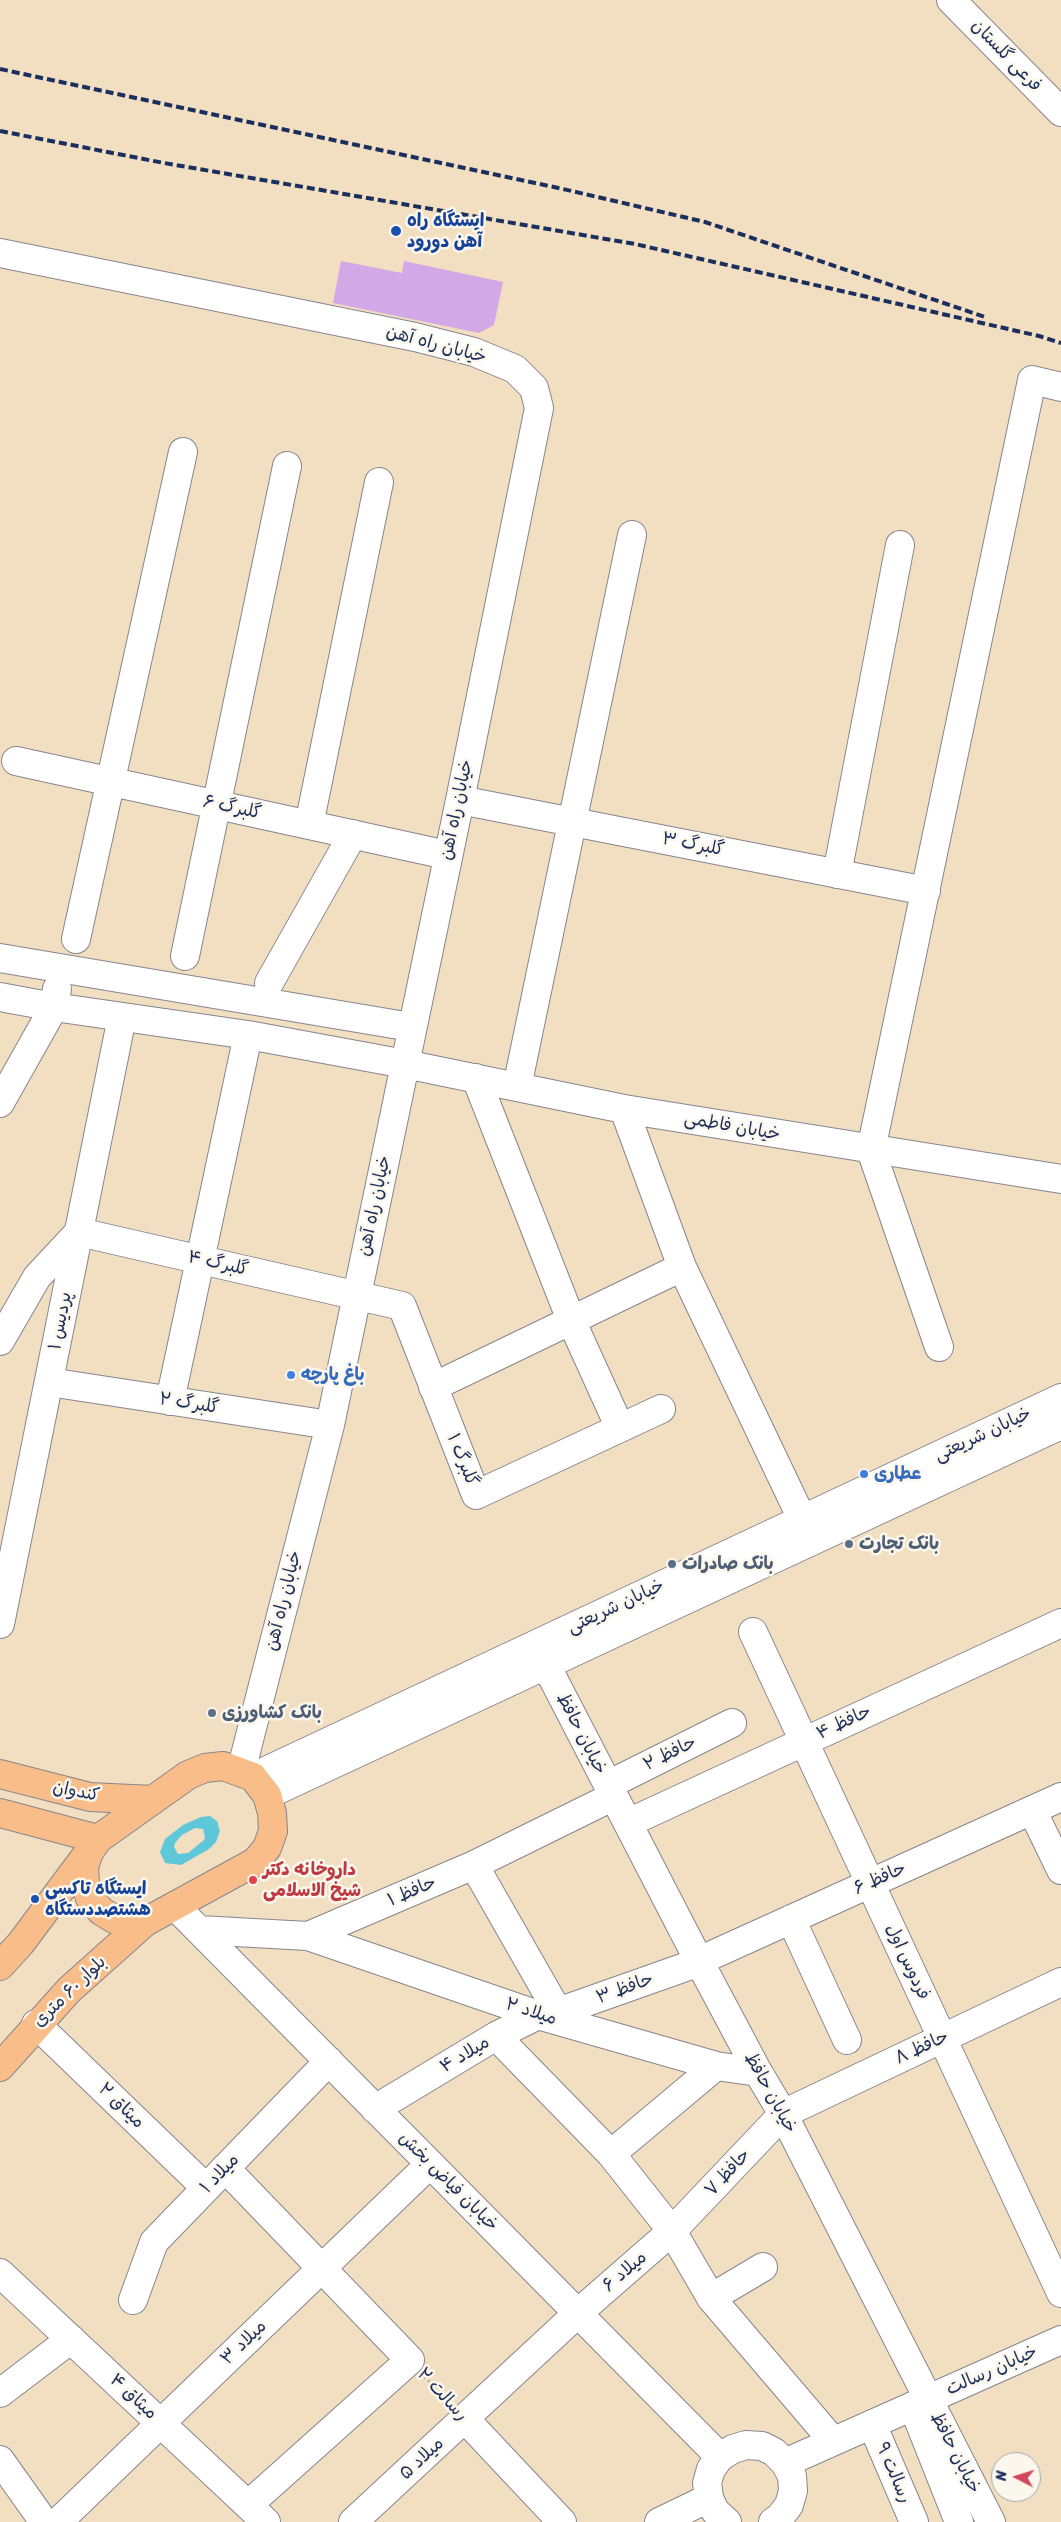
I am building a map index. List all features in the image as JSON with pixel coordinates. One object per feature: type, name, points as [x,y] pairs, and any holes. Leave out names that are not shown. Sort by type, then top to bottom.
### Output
[{"type":"main road","points":[[0,1966],[21,1943],[94,1845],[188,1775],[205,1768],[223,1766],[253,1781],[272,1813],[273,1831],[267,1848],[256,1862],[176,1907],[145,1922],[129,1923],[114,1919],[101,1911],[90,1898],[85,1883],[84,1867],[94,1845]]},
{"type":"main road","name":"کندوان","points":[[0,1774],[90,1797],[153,1800]]},
{"type":"main road","points":[[0,1813],[94,1845]]},
{"type":"main road","name":"بلوار ۶۰ متری","points":[[0,2067],[36,2024],[69,1990],[145,1922]]},
{"type":"street","name":"فرعی گلستان","points":[[966,6],[1049,88],[1061,112]]},
{"type":"street","name":"خیابان راه آهن","points":[[0,253],[423,339],[474,352],[515,369],[534,388],[539,408],[460,800],[411,1027],[330,1425],[253,1781]]},
{"type":"street","points":[[939,1346],[871,1150],[1032,380],[1061,387]]},
{"type":"street","points":[[76,939],[183,452]]},
{"type":"street","points":[[185,956],[287,466]]},
{"type":"street","points":[[309,824],[379,482]]},
{"type":"street","points":[[517,1087],[632,535]]},
{"type":"street","points":[[837,874],[900,544]]},
{"type":"street","name":"گلبرگ ۶","points":[[16,761],[447,855]]},
{"type":"street","name":"گلبرگ ۳","points":[[460,800],[926,891]]},
{"type":"street","points":[[269,983],[353,834]]},
{"type":"street","points":[[0,958],[61,970],[411,1027]]},
{"type":"street","points":[[0,1103],[54,1007],[61,970]]},
{"type":"street","name":"خیابان فاطمی","points":[[0,997],[54,1007],[248,1035],[624,1108],[871,1150],[1061,1179]]},
{"type":"street","name":"پردیس ۱","points":[[0,1624],[122,1017]]},
{"type":"street","points":[[170,1401],[248,1035]]},
{"type":"street","points":[[476,1078],[571,1320],[620,1428]]},
{"type":"street","points":[[624,1108],[682,1267],[802,1520]]},
{"type":"street","points":[[0,1341],[37,1277],[79,1232]]},
{"type":"street","name":"گلبرگ ۴","points":[[79,1232],[356,1296]]},
{"type":"street","points":[[433,1386],[682,1267]]},
{"type":"street","name":"گلبرگ ۱","points":[[356,1296],[402,1306],[476,1495],[661,1409]]},
{"type":"street","name":"گلبرگ ۲","points":[[49,1382],[330,1425]]},
{"type":"street","name":"خیابان شریعتی","points":[[253,1781],[1061,1398]]},
{"type":"street","name":"خیابان شریعتی","points":[[253,1781],[546,1665],[1061,1424]]},
{"type":"street","name":"حافظ ۴","points":[[628,1823],[1061,1623]]},
{"type":"street","name":"فردوس اول","points":[[753,1632],[1061,2293]]},
{"type":"street","name":"خیابان حافظ","points":[[546,1665],[628,1823],[695,1963],[783,2114],[920,2403],[991,2522]]},
{"type":"street","name":"حافظ ۲","points":[[611,1791],[732,1724]]},
{"type":"street","name":"حافظ ۱","points":[[199,1930],[308,1936],[474,1865],[611,1791]]},
{"type":"street","name":"حافظ ۶","points":[[695,1963],[1061,1797]]},
{"type":"street","points":[[1032,1810],[1061,1870]]},
{"type":"street","points":[[474,1865],[548,2014]]},
{"type":"street","name":"خیابان فیاض بخش","points":[[176,1907],[720,2457]]},
{"type":"street","points":[[792,1919],[847,2040]]},
{"type":"street","name":"میلاد ۲","points":[[308,1936],[716,2066],[758,2072]]},
{"type":"street","name":"حافظ ۳","points":[[548,2014],[695,1963]]},
{"type":"street","name":"حافظ ۸","points":[[783,2114],[1061,1982]]},
{"type":"street","name":"میلاد ۴","points":[[375,2109],[496,2036],[548,2014]]},
{"type":"street","name":"میثاق ۲","points":[[36,2024],[206,2188]]},
{"type":"street","points":[[496,2036],[611,2154],[672,2232],[711,2298],[833,2441]]},
{"type":"street","name":"میلاد ۱","points":[[133,2300],[154,2242],[329,2062]]},
{"type":"street","points":[[611,2154],[716,2066]]},
{"type":"street","name":"حافظ ۷","points":[[672,2232],[783,2114]]},
{"type":"street","name":"میلاد ۳","points":[[58,2522],[430,2164]]},
{"type":"street","name":"رسالت ۲","points":[[225,2168],[410,2360]]},
{"type":"street","name":"میلاد ۶","points":[[578,2313],[672,2232]]},
{"type":"street","points":[[711,2298],[763,2267]]},
{"type":"street","name":"میثاق ۴","points":[[3,2280],[71,2339],[257,2513]]},
{"type":"street","name":"میلاد ۵","points":[[353,2522],[578,2313]]},
{"type":"street","points":[[0,2393],[71,2339]]},
{"type":"street","name":"خیابان رسالت","points":[[785,2463],[1061,2340]]},
{"type":"street","points":[[257,2513],[410,2360]]},
{"type":"street","points":[[920,2403],[960,2522]]},
{"type":"street","name":"رسالت ۲","points":[[465,2419],[562,2522]]},
{"type":"street","name":"رسالت ۹","points":[[872,2424],[914,2522]]},
{"type":"street","points":[[727,2522],[715,2512],[709,2498],[708,2484],[711,2469],[720,2457],[733,2449],[746,2445],[762,2446],[774,2452],[785,2463],[792,2476],[793,2491],[789,2505],[780,2520]]},
{"type":"street","points":[[0,2460],[44,2522]]},
{"type":"street","points":[[658,2522],[709,2498]]},
{"type":"path","name":"رسالت ۲","points":[[410,2360],[465,2419]]},
{"type":"water","points":[[210,1816],[217,1821],[220,1831],[216,1842],[209,1849],[181,1865],[165,1863],[160,1852],[165,1839],[183,1825],[201,1817]],"holes":[[[195,1828],[203,1829],[204,1840],[188,1853],[178,1854],[174,1847],[182,1835]]]},
{"type":"building","name":"ایستگاه راه آهن دورود","points":[[341,261],[402,273],[404,261],[503,282],[494,325],[479,333],[333,303]]},
{"type":"railway","points":[[0,69],[563,189],[705,222],[985,317]]},
{"type":"railway","points":[[0,131],[164,163],[635,244],[1039,336],[1061,343]]},
{"type":"place","name":"ایستگاه راه آهن دورود","points":[[396,231]]},
{"type":"place","name":"باغ پارچه","points":[[291,1375]]},
{"type":"place","name":"عطاری","points":[[864,1474]]},
{"type":"place","name":"بانک تجارت","points":[[849,1544]]},
{"type":"place","name":"بانک صادرات","points":[[672,1564]]},
{"type":"place","name":"بانک کشاورزی","points":[[212,1713]]},
{"type":"place","name":"داروخانه دکتر شیخ الاسلامی","points":[[253,1880]]},
{"type":"place","name":"ایستگاه تاکسی هشتصددستگاه","points":[[35,1899]]}]
